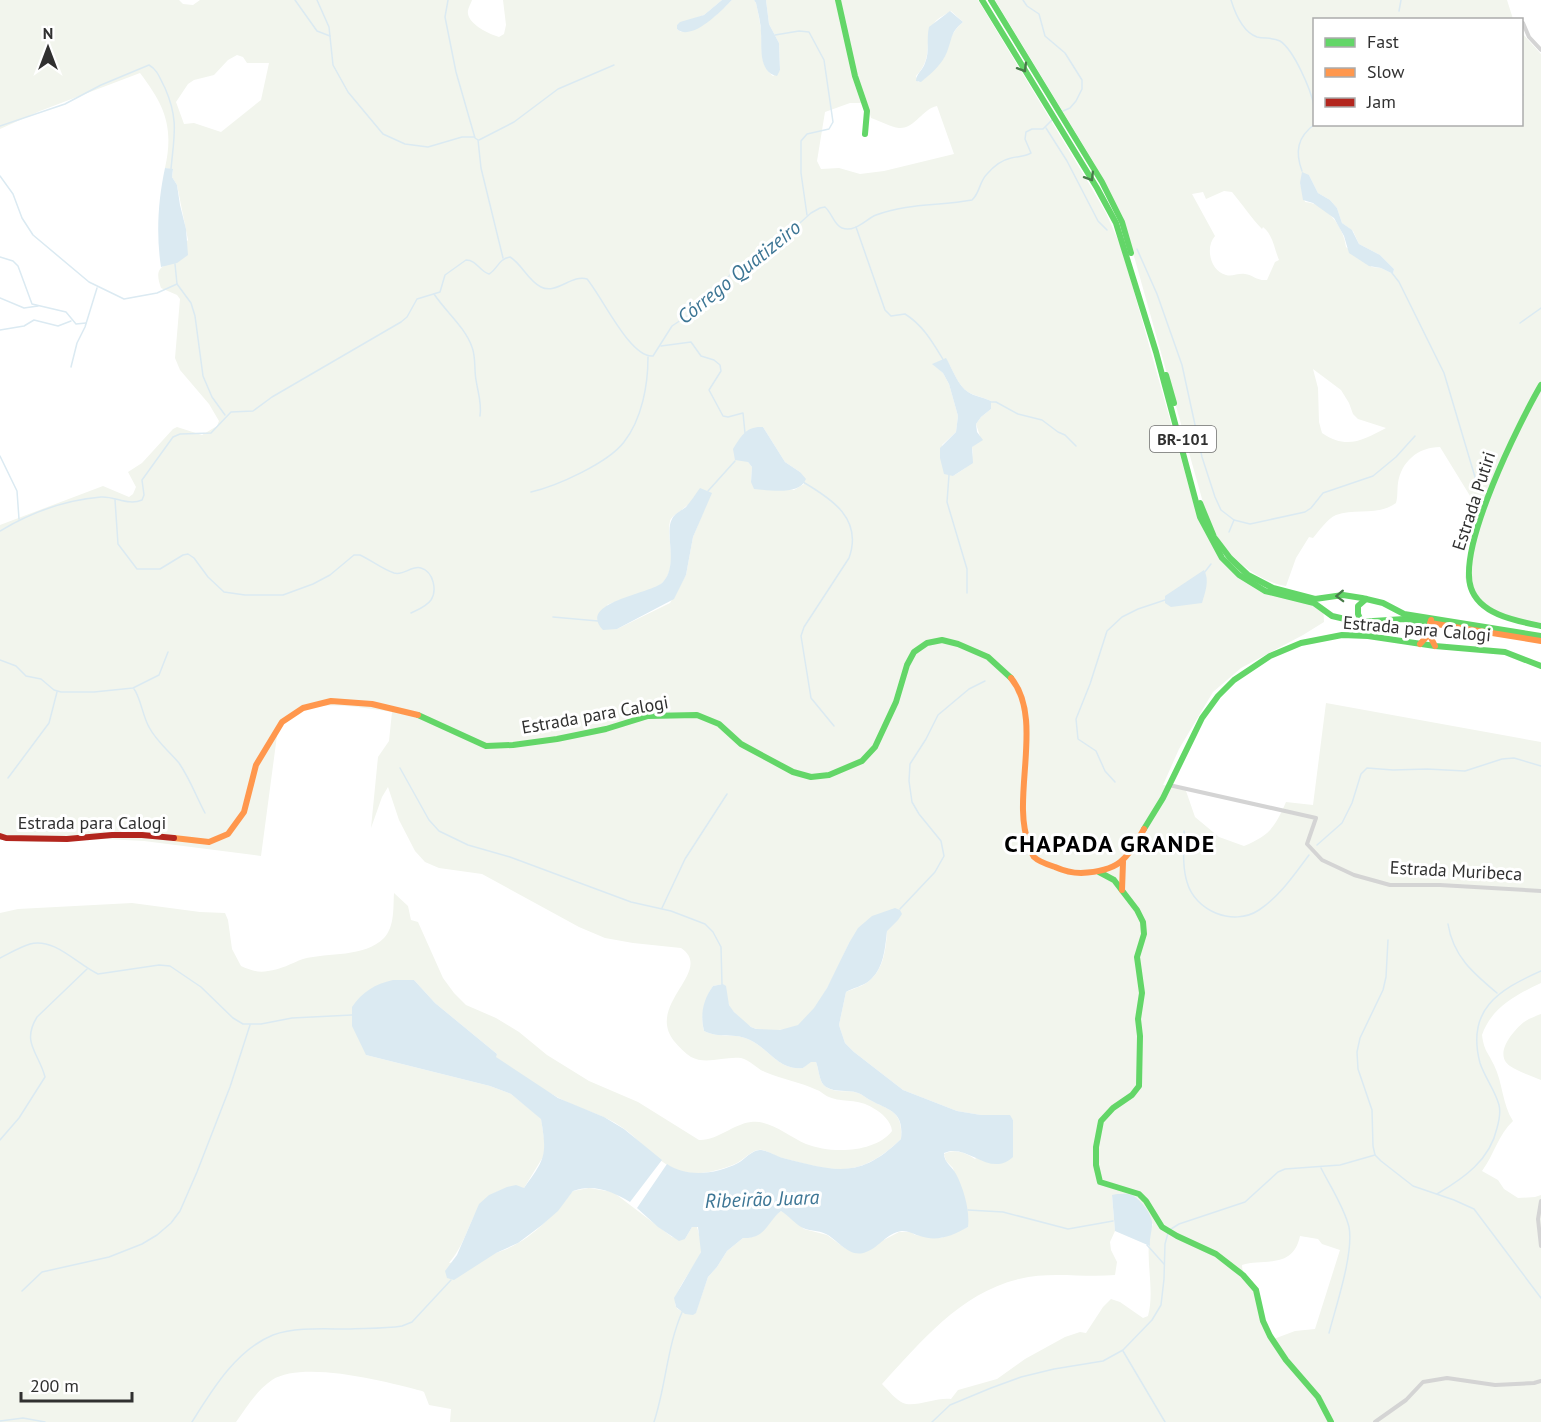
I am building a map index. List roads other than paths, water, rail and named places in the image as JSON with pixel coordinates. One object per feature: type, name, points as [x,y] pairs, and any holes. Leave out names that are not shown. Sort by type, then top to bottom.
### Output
[{"type":"main road","points":[[838,0],[855,76],[867,111],[865,134]]},
{"type":"main road","name":"BR-101","points":[[982,0],[1116,223],[1126,249],[1195,500],[1210,537],[1222,558],[1239,575],[1253,584],[1282,596],[1314,603],[1332,616],[1361,621],[1404,619],[1431,621],[1541,636]]},
{"type":"main road","name":"BR-101","points":[[990,0],[1102,182],[1122,222],[1202,508],[1214,537],[1236,565],[1273,588],[1315,598],[1343,595],[1366,598],[1383,603],[1404,614],[1431,621],[1541,641]]},
{"type":"main road","name":"Estrada Putiri","points":[[1541,385],[1494,480],[1479,525],[1467,576],[1476,595],[1494,612],[1512,620],[1541,626]]},
{"type":"main road","points":[[1361,621],[1358,606],[1366,598]]},
{"type":"main road","points":[[1420,644],[1429,634],[1431,621]]},
{"type":"main road","points":[[1429,634],[1435,646]]},
{"type":"main road","name":"Estrada para Calogi","points":[[0,836],[67,839],[142,835],[209,842],[228,834],[244,812],[256,765],[282,722],[303,708],[331,701],[372,704],[423,716],[486,746],[557,739],[648,717],[697,715],[719,724],[741,744],[793,772],[811,777],[829,775],[862,761],[875,747],[896,702],[907,665],[914,652],[927,643],[942,640],[988,657],[1017,685],[1023,702],[1027,740],[1023,809],[1026,838],[1034,857],[1071,873],[1100,872],[1123,862],[1158,806],[1202,718],[1218,696],[1234,680],[1258,662],[1301,643],[1342,635],[1504,652],[1541,666]]},
{"type":"main road","points":[[1122,890],[1123,862]]},
{"type":"main road","points":[[1100,872],[1114,880],[1137,910],[1143,922],[1144,934],[1137,957],[1142,993],[1138,1019],[1139,1086],[1132,1095],[1113,1108],[1101,1120],[1096,1147],[1096,1165],[1100,1182],[1116,1189],[1139,1194],[1144,1198],[1161,1226],[1184,1240],[1206,1248],[1228,1263],[1250,1283],[1259,1298],[1263,1320],[1271,1337],[1298,1376],[1316,1394],[1330,1415],[1331,1422]]},
{"type":"street","points":[[1523,23],[1529,37],[1541,50]]},
{"type":"street","name":"Estrada Muribeca","points":[[1168,785],[1316,818],[1307,844],[1322,860],[1354,875],[1390,885],[1440,885],[1541,891]]},
{"type":"street","points":[[1541,1201],[1538,1219],[1541,1246]]},
{"type":"street","points":[[1375,1422],[1406,1400],[1423,1382],[1447,1378],[1495,1385],[1541,1381]]},
{"type":"water","points":[[722,0],[732,0],[706,24],[690,32],[677,29],[680,22],[704,15]]},
{"type":"water","points":[[754,0],[766,0],[769,24],[779,43],[780,70],[777,76],[767,70],[762,58],[761,29]]},
{"type":"water","points":[[950,11],[963,22],[954,32],[940,64],[921,82],[916,81],[926,59],[929,27]]},
{"type":"water","points":[[165,168],[173,169],[172,177],[177,185],[186,229],[188,255],[177,263],[161,267],[158,218]]},
{"type":"water","points":[[1302,172],[1309,175],[1318,193],[1330,200],[1337,208],[1342,223],[1352,230],[1359,244],[1380,255],[1394,269],[1393,274],[1381,268],[1369,266],[1349,253],[1344,236],[1334,218],[1313,203],[1303,200],[1300,183]]},
{"type":"water","points":[[946,358],[964,389],[973,395],[991,401],[991,409],[976,424],[977,432],[983,440],[972,447],[973,463],[953,476],[944,474],[940,448],[956,432],[958,416],[949,384],[943,373],[932,364]]},
{"type":"water","points":[[763,427],[785,462],[806,479],[797,488],[783,491],[754,489],[751,482],[752,467],[748,462],[735,460],[733,449],[742,436],[752,428]]},
{"type":"water","points":[[700,488],[712,493],[693,537],[686,575],[674,599],[617,629],[603,630],[597,620],[599,612],[619,600],[656,586],[668,575],[671,558],[669,532],[672,519],[686,507]]},
{"type":"water","points":[[1204,570],[1207,582],[1202,603],[1171,607],[1165,603],[1165,596]]},
{"type":"water","points":[[895,908],[902,914],[887,931],[883,958],[878,971],[867,983],[846,992],[839,1025],[845,1043],[903,1090],[957,1111],[981,1115],[1010,1115],[1013,1120],[1013,1157],[1004,1163],[996,1164],[987,1163],[961,1152],[944,1153],[945,1159],[962,1186],[966,1200],[968,1227],[944,1237],[926,1238],[909,1232],[896,1232],[871,1250],[855,1253],[844,1248],[826,1234],[800,1227],[781,1211],[757,1236],[743,1238],[727,1251],[708,1277],[696,1313],[685,1314],[676,1307],[674,1298],[701,1252],[698,1227],[692,1227],[685,1239],[679,1241],[658,1227],[637,1208],[667,1164],[693,1173],[712,1172],[730,1167],[761,1150],[817,1166],[846,1169],[872,1161],[901,1139],[900,1123],[894,1113],[860,1094],[826,1087],[816,1062],[811,1062],[803,1068],[787,1066],[750,1040],[739,1036],[715,1035],[704,1031],[702,1013],[707,997],[713,986],[723,984],[726,986],[729,1005],[751,1027],[780,1030],[798,1025],[814,1008],[827,988],[858,928],[872,916]]},
{"type":"water","points":[[393,980],[414,980],[435,1003],[497,1054],[496,1057],[558,1098],[604,1117],[624,1129],[662,1160],[630,1202],[596,1188],[573,1191],[558,1211],[518,1243],[496,1253],[454,1280],[447,1278],[445,1271],[457,1255],[479,1204],[489,1195],[507,1187],[516,1185],[524,1188],[537,1170],[544,1149],[541,1119],[511,1094],[490,1086],[366,1055],[352,1026],[352,1007],[370,989]]},
{"type":"water","points":[[1112,1195],[1132,1195],[1147,1211],[1152,1222],[1150,1246],[1115,1231]]},
{"type":"waterway","points":[[295,0],[317,31],[330,36]]},
{"type":"waterway","points":[[317,0],[329,27],[333,65],[348,92],[383,134],[405,144],[428,147],[462,137],[474,137]]},
{"type":"waterway","points":[[448,0],[445,17],[456,72],[475,138],[478,140],[481,168],[503,258]]},
{"type":"waterway","name":"Córrego Quatizeiro","points":[[1023,0],[1027,6],[1039,14],[1045,36],[1065,53],[1082,80],[1082,89],[1076,101],[1070,108],[1063,111]]},
{"type":"waterway","points":[[1231,0],[1237,16],[1252,35],[1280,41],[1291,53],[1301,71],[1313,103]]},
{"type":"waterway","points":[[1399,11],[1401,0]]},
{"type":"waterway","points":[[775,35],[799,31],[809,32],[824,60],[833,122],[829,129],[807,134],[801,141],[801,173],[807,215]]},
{"type":"waterway","points":[[0,126],[65,104],[101,85],[149,65],[155,69],[165,88],[174,119],[171,169]]},
{"type":"waterway","points":[[479,140],[514,122],[558,89],[614,65]]},
{"type":"waterway","name":"Córrego Quatizeiro","points":[[0,531],[36,513],[74,501],[101,497],[132,502],[142,500],[144,495],[142,480],[173,437],[180,434],[211,433],[231,412],[253,411],[272,397],[401,322],[407,317],[417,299],[440,292],[445,275],[466,260],[473,262],[489,274],[503,260],[510,257],[532,281],[547,289],[576,279],[587,279],[626,338],[644,354],[653,356],[672,326],[696,310],[730,275],[781,240],[811,213],[825,207],[837,224],[842,228],[851,229],[888,211],[972,200],[984,177],[995,166],[1008,159],[1031,153],[1025,139],[1026,132],[1032,129],[1043,129],[1052,120]]},
{"type":"waterway","points":[[1302,171],[1299,145],[1304,134],[1313,126]]},
{"type":"waterway","points":[[1046,128],[1067,161],[1098,221],[1107,230]]},
{"type":"waterway","points":[[0,176],[13,194],[22,218],[33,235],[89,282],[124,299],[157,293],[177,284]]},
{"type":"waterway","points":[[856,227],[885,310],[891,316],[905,314],[917,323],[944,361]]},
{"type":"waterway","points":[[1137,249],[1157,294],[1182,365],[1202,457],[1215,497],[1221,510],[1234,520],[1250,524],[1305,512],[1323,493],[1373,476],[1396,457],[1415,436]]},
{"type":"waterway","points":[[0,257],[13,261],[18,266],[32,304],[66,312],[76,324],[86,323]]},
{"type":"waterway","points":[[175,264],[177,284],[191,303],[195,316],[203,376],[212,397],[225,415]]},
{"type":"waterway","points":[[1392,273],[1399,282],[1444,373],[1475,477]]},
{"type":"waterway","points":[[71,367],[77,343],[85,327],[97,288]]},
{"type":"waterway","points":[[434,294],[460,326],[472,347],[480,416]]},
{"type":"waterway","points":[[0,298],[24,308],[38,306]]},
{"type":"waterway","points":[[1520,323],[1541,308]]},
{"type":"waterway","points":[[0,330],[24,326],[34,320],[58,326],[71,321]]},
{"type":"waterway","points":[[661,346],[691,342],[701,356],[714,360],[720,365],[721,371],[709,390],[723,416],[743,413],[745,433]]},
{"type":"waterway","points":[[531,492],[581,473],[606,458],[624,442],[640,412],[647,379],[648,357]]},
{"type":"waterway","points":[[989,402],[996,402],[1018,414],[1042,420],[1065,435],[1076,446]]},
{"type":"waterway","points":[[0,456],[17,491],[19,519]]},
{"type":"waterway","points":[[708,491],[735,461]]},
{"type":"waterway","points":[[949,475],[947,502],[967,569],[967,593]]},
{"type":"waterway","points":[[803,482],[834,503],[848,521],[852,532],[849,558],[804,627],[801,636],[811,698],[834,726]]},
{"type":"waterway","points":[[115,500],[118,544],[137,569],[160,569],[188,554],[224,592],[245,595],[283,595],[313,584],[330,575],[354,555],[360,555],[394,573],[398,574],[418,567],[429,573],[434,587],[433,596],[427,605],[411,613]]},
{"type":"waterway","points":[[1229,532],[1234,520]]},
{"type":"waterway","points":[[1204,573],[1211,564]]},
{"type":"waterway","points":[[1115,782],[1105,771],[1096,751],[1078,739],[1076,719],[1107,631],[1122,617],[1165,600]]},
{"type":"waterway","points":[[553,617],[598,621]]},
{"type":"waterway","points":[[0,660],[16,666],[26,676],[41,679],[54,690],[94,692],[133,688],[159,675],[168,652]]},
{"type":"waterway","points":[[900,909],[935,872],[944,856],[941,841],[912,802],[909,781],[910,764],[938,715],[969,689],[985,681]]},
{"type":"waterway","points":[[134,689],[152,732],[179,763],[205,813]]},
{"type":"waterway","points":[[8,778],[49,723],[57,692]]},
{"type":"waterway","points":[[1317,845],[1342,823],[1352,803],[1361,774],[1367,768],[1465,771],[1502,759],[1514,758],[1541,766]]},
{"type":"waterway","points":[[400,768],[429,820],[439,831],[468,845],[510,857],[631,902],[671,911],[705,924],[713,932],[721,947],[722,985]]},
{"type":"waterway","points":[[662,908],[685,859],[727,794]]},
{"type":"waterway","points":[[1184,831],[1184,870],[1191,892],[1206,908],[1227,916],[1249,915],[1259,910],[1286,885],[1309,855]]},
{"type":"waterway","points":[[1448,924],[1459,955],[1472,971],[1497,993]]},
{"type":"waterway","name":"Ribeirão Juara","points":[[1388,940],[1383,990],[1360,1038],[1357,1052],[1358,1069],[1372,1110],[1375,1155],[1413,1186],[1474,1209],[1541,1298]]},
{"type":"waterway","name":"Ribeirão Juara","points":[[0,958],[26,945],[39,943],[57,948],[98,974],[159,965],[170,966],[201,987],[233,1018],[243,1024],[261,1024],[292,1018],[352,1015]]},
{"type":"waterway","points":[[0,1140],[19,1118],[45,1077],[31,1041],[37,1017],[87,969]]},
{"type":"waterway","points":[[1437,1194],[1466,1175],[1482,1159],[1494,1139],[1500,1114],[1495,1094],[1480,1063],[1477,1045],[1482,1016],[1499,994],[1541,971]]},
{"type":"waterway","points":[[22,1291],[42,1272],[109,1257],[142,1244],[171,1223],[180,1211],[197,1172],[230,1087],[250,1025]]},
{"type":"waterway","name":"Ribeirão Juara","points":[[1171,1229],[1179,1224],[1245,1202],[1278,1172],[1285,1169],[1340,1165],[1375,1155]]},
{"type":"waterway","points":[[1321,1168],[1344,1212],[1350,1238],[1344,1280],[1329,1333]]},
{"type":"waterway","name":"Ribeirão Juara","points":[[968,1210],[1003,1212],[1068,1229],[1113,1221]]},
{"type":"waterway","points":[[932,1422],[950,1405],[991,1388],[1021,1377],[1054,1369],[1103,1361],[1123,1350],[1152,1320],[1161,1305],[1165,1244],[1168,1233]]},
{"type":"waterway","name":"Ribeirão Juara","points":[[1147,1245],[1164,1264]]},
{"type":"waterway","points":[[192,1422],[226,1372],[248,1350],[260,1342],[282,1332],[402,1326],[412,1322],[451,1280]]},
{"type":"waterway","points":[[654,1422],[673,1337],[683,1310]]},
{"type":"waterway","points":[[1123,1351],[1165,1422]]},
{"type":"waterway","points":[[0,1421],[23,1418],[45,1422]]},
{"type":"district","name":"CHAPADA GRANDE","points":[[1110,844]]}]
